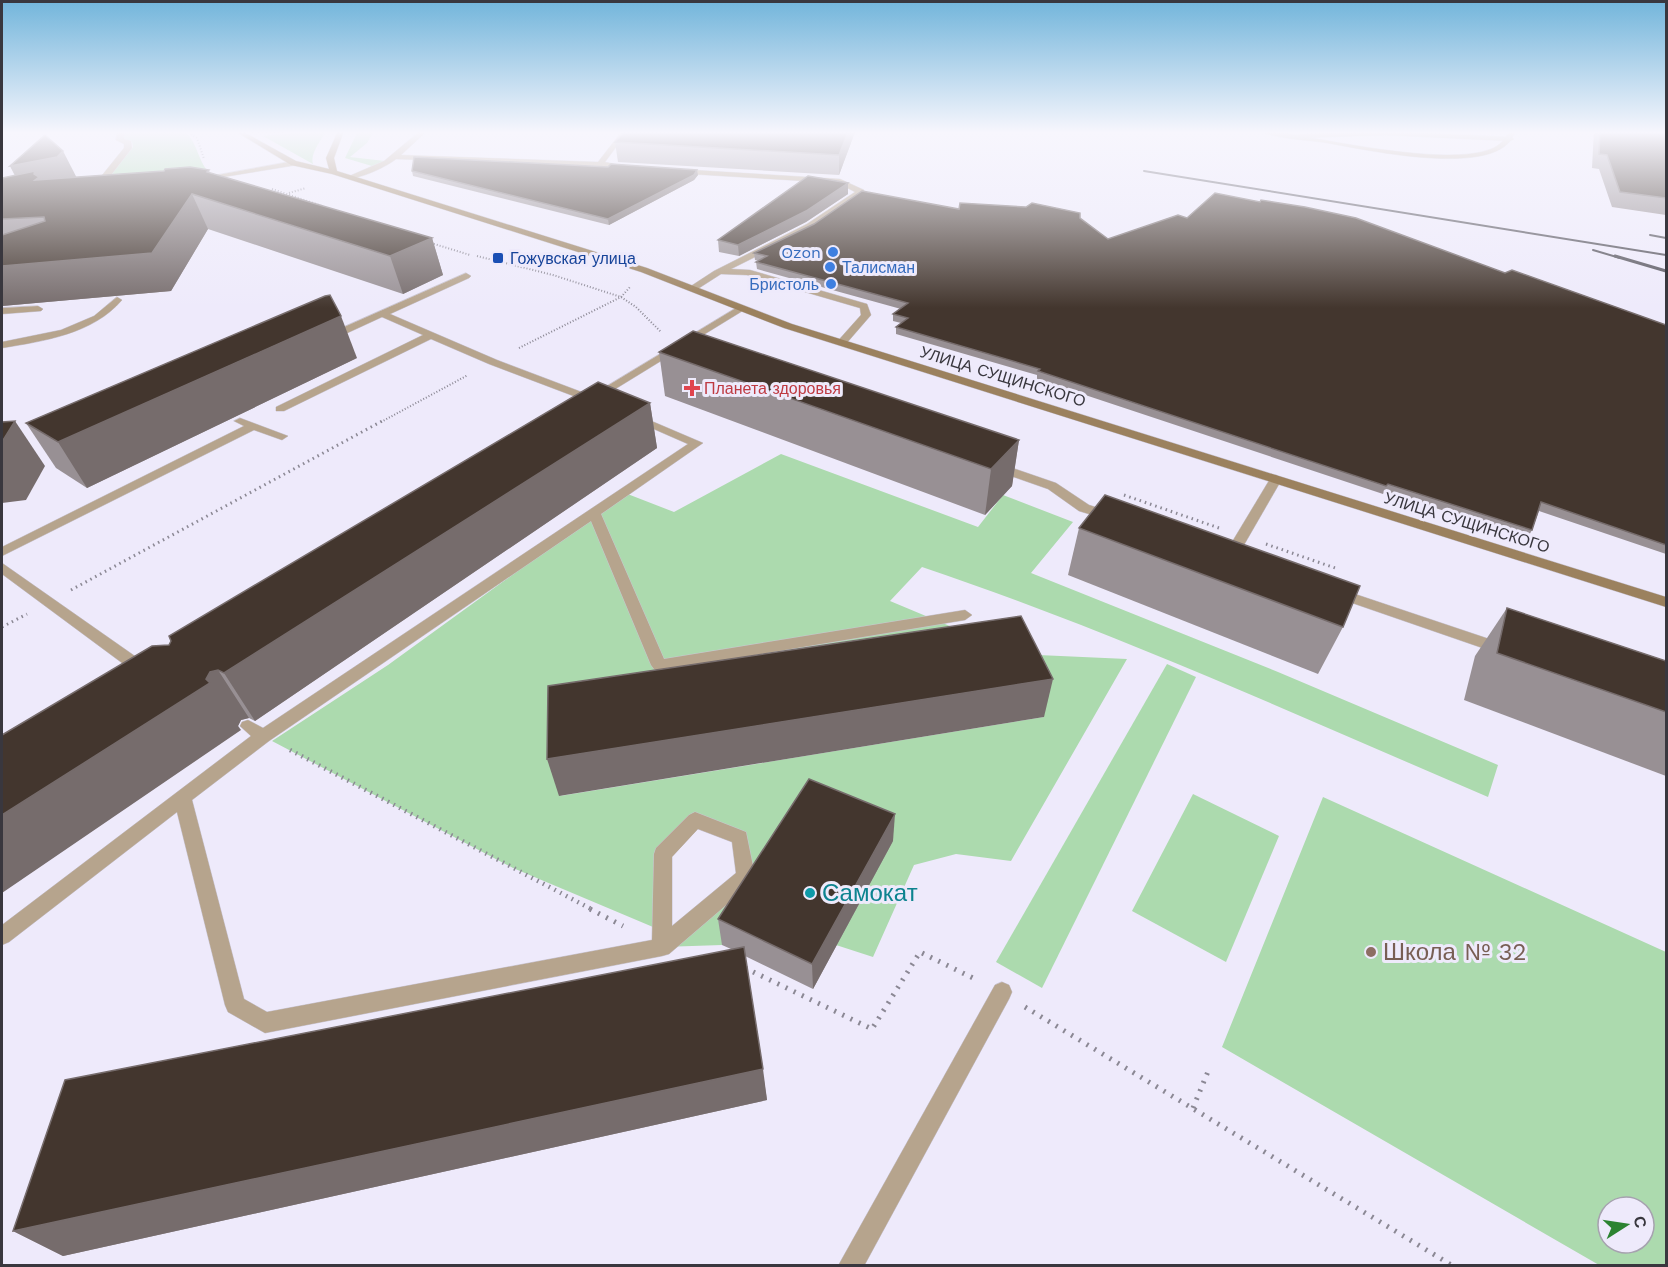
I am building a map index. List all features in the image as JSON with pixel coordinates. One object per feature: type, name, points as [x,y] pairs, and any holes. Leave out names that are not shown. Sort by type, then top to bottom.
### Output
[{"type":"street","points":[[92,190],[89,194],[103,192]]},
{"type":"street","name":"УЛИЦА СУЩИНСКОГО","points":[[392,190],[644,270],[693,288],[739,310],[841,343],[1666,602]]},
{"type":"street","points":[[693,288],[717,273],[810,225],[861,192],[857,190]]},
{"type":"street","points":[[717,273],[731,270],[747,272],[864,306],[866,315],[841,343]]},
{"type":"street","points":[[339,333],[466,276]]},
{"type":"street","points":[[2,345],[64,332],[98,318],[117,300]]},
{"type":"street","points":[[2,312],[38,309]]},
{"type":"street","points":[[586,402],[739,310]]},
{"type":"street","points":[[2,936],[183,798],[255,731],[595,514],[697,443],[618,410],[586,402],[382,314]]},
{"type":"street","points":[[280,409],[431,335]]},
{"type":"street","points":[[671,351],[687,362]]},
{"type":"street","points":[[2,552],[246,424],[282,436]]},
{"type":"street","points":[[986,463],[1052,486],[1084,508],[1129,523]]},
{"type":"street","points":[[1230,557],[1276,479]]},
{"type":"street","points":[[595,514],[659,665],[965,615]]},
{"type":"street","points":[[2,568],[49,602],[138,673],[157,661]]},
{"type":"street","points":[[1329,590],[1520,655]]},
{"type":"street","points":[[183,798],[235,1005],[265,1023],[662,947],[746,876],[740,837],[695,820],[663,854],[662,947]]},
{"type":"street","points":[[850,1266],[1002,992]]},
{"type":"path","points":[[275,190],[330,209]]},
{"type":"path","points":[[424,241],[458,252],[554,275],[621,297],[636,307],[671,351]]},
{"type":"path","points":[[2,627],[493,362],[621,297],[644,270]]},
{"type":"path","points":[[1120,494],[1343,571]]},
{"type":"path","points":[[255,731],[662,947]]},
{"type":"path","points":[[737,965],[872,1029],[920,952],[1002,992],[1453,1266]]},
{"type":"path","points":[[1193,1108],[1209,1069]]},
{"type":"green space","points":[[781,454],[978,527],[1003,495],[1073,522],[1031,573],[1278,672],[1498,765],[1488,797],[1137,647],[922,567],[890,601],[988,642],[560,796],[1044,717],[1014,654],[1127,659],[1011,861],[956,854],[914,865],[873,957],[836,945],[809,806],[722,945],[662,947],[746,876],[740,837],[695,820],[663,854],[653,927],[513,868],[272,741],[388,665],[625,493],[674,512]]},
{"type":"green space","points":[[1167,664],[1196,677],[1042,988],[996,962]]},
{"type":"green space","points":[[1193,794],[1279,836],[1226,962],[1132,911]]},
{"type":"green space","points":[[1323,797],[1666,952],[1666,1265],[1599,1265],[1222,1047]]},
{"type":"building","points":[[2,190],[269,190],[432,238],[390,256],[192,194],[152,253],[2,266],[2,235],[45,221],[44,217],[2,219]]},
{"type":"building","points":[[490,190],[664,190],[608,219]]},
{"type":"building","points":[[788,190],[837,190],[806,211],[738,245],[718,240]]},
{"type":"building","points":[[1619,190],[1666,190],[1666,198]]},
{"type":"building","points":[[862,191],[959,209],[960,203],[1026,207],[1032,203],[1080,213],[1080,218],[1108,239],[1178,215],[1187,218],[1215,193],[1260,202],[1261,200],[1305,207],[1356,218],[1505,273],[1512,270],[1666,325],[1666,545],[1541,502],[1532,530],[1388,484],[1386,486],[1038,371],[1040,369],[896,327],[908,318],[893,314],[908,303],[756,262],[767,256],[754,253],[814,224]]},
{"type":"building","points":[[330,295],[341,316],[58,442],[26,423],[325,296]]},
{"type":"building","points":[[693,331],[1019,440],[991,469],[659,352]]},
{"type":"building","points":[[598,382],[650,403],[224,673],[218,670],[210,672],[206,679],[210,683],[2,815],[2,735],[152,646],[169,645],[171,641],[169,636]]},
{"type":"building","points":[[15,421],[2,442],[2,422]]},
{"type":"building","points":[[1105,495],[1360,586],[1343,627],[1079,528]]},
{"type":"building","points":[[1507,608],[1666,661],[1666,712],[1497,653]]},
{"type":"building","points":[[1021,616],[1053,679],[547,759],[548,686]]},
{"type":"building","name":"Самокат","points":[[809,779],[895,814],[812,964],[718,919]]},
{"type":"building","points":[[744,947],[763,1069],[13,1231],[65,1080]]},
{"type":"railway","points":[[1263,190],[1666,255]]},
{"type":"railway","points":[[1650,235],[1666,238]]},
{"type":"railway","points":[[1593,250],[1620,258]]},
{"type":"railway","points":[[1615,256],[1666,271]]},
{"type":"place","name":"Ozon","points":[[833,252]]},
{"type":"place","name":"Гожувская улица","points":[[498,258]]},
{"type":"place","name":"Талисман","points":[[830,267]]},
{"type":"place","name":"Бристоль","points":[[831,284]]},
{"type":"place","name":"Планета здоровья","points":[[692,388]]},
{"type":"place","name":"Самокат","points":[[810,893]]},
{"type":"place","name":"Школа № 32","points":[[1371,952]]}]
